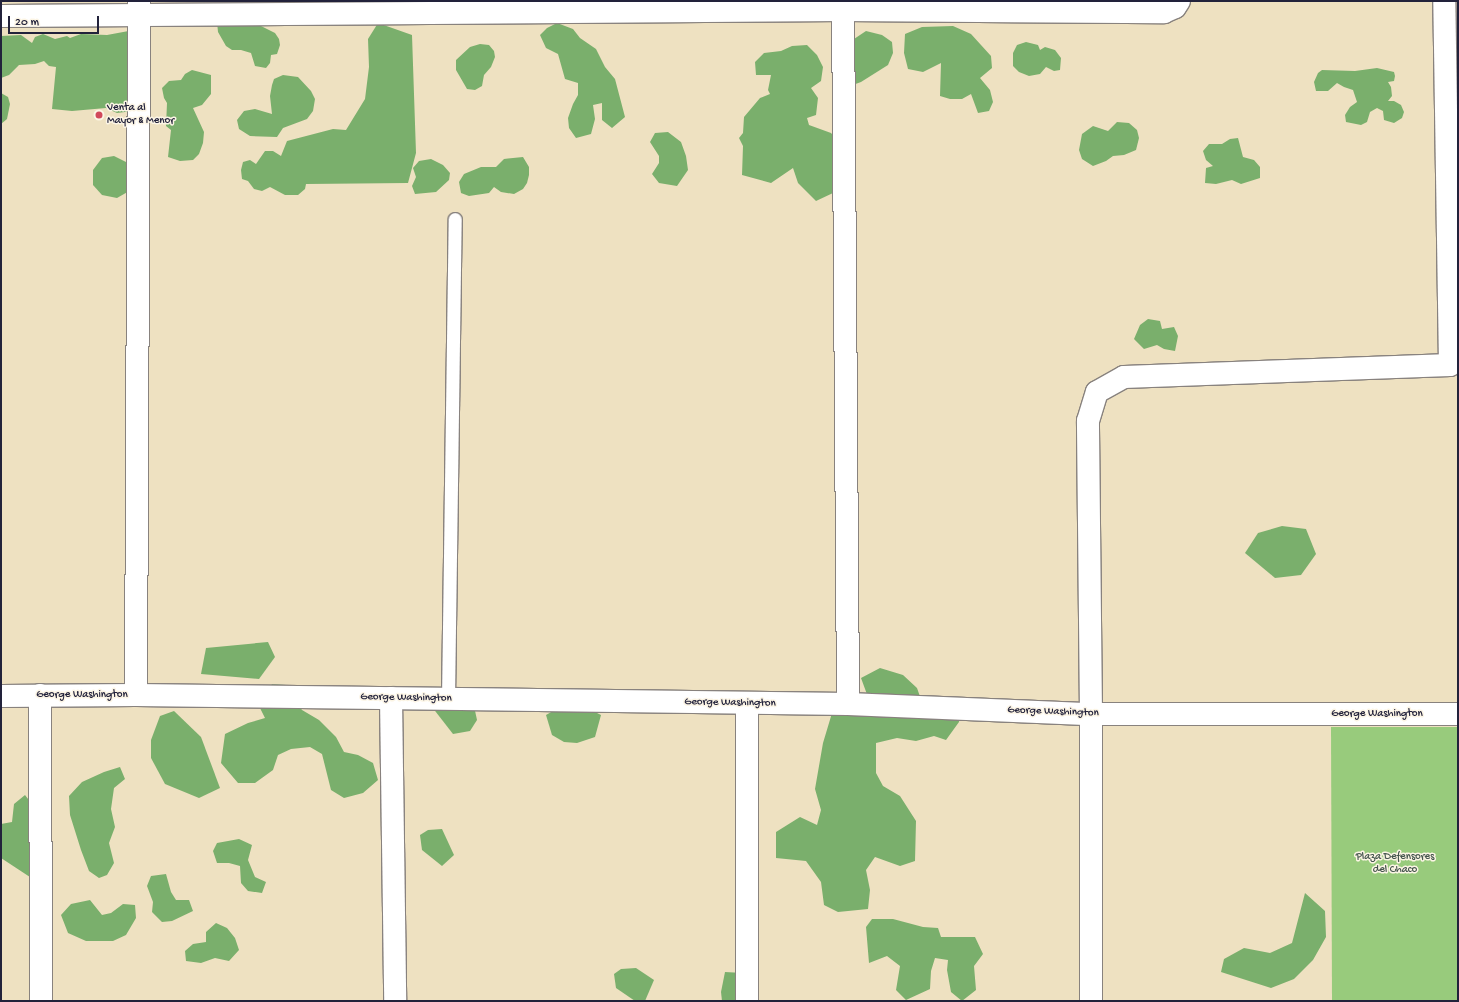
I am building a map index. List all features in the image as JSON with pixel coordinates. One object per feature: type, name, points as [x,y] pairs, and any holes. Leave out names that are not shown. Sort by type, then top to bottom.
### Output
[{"type":"street","points":[[1,16],[140,8],[843,6],[1164,12],[1175,7],[1179,1]]},
{"type":"street","points":[[1091,1001],[1091,714],[1088,421],[1097,392],[1124,377],[1454,365],[1451,34],[1444,1]]},
{"type":"street","points":[[843,6],[848,704]]},
{"type":"street","points":[[136,695],[140,8]]},
{"type":"street","name":"George Washington","points":[[1,696],[136,695],[747,704],[848,704],[1091,714],[1458,714]]},
{"type":"street","points":[[40,696],[41,1001]]},
{"type":"street","points":[[391,698],[395,1001]]},
{"type":"street","points":[[747,704],[747,1001]]},
{"type":"lane","points":[[448,699],[455,219]]},
{"type":"green space","points":[[217,22],[257,24],[275,33],[279,39],[280,45],[277,54],[271,55],[270,63],[266,68],[255,66],[251,53],[241,50],[232,50],[226,46],[218,32]]},
{"type":"green space","points":[[378,23],[412,35],[416,153],[408,183],[306,184],[305,189],[298,195],[285,195],[270,187],[262,191],[254,189],[248,181],[242,179],[241,170],[243,162],[250,160],[256,164],[265,151],[273,151],[281,156],[287,141],[333,129],[346,130],[365,99],[369,67],[368,39]]},
{"type":"green space","points":[[557,23],[573,29],[580,38],[596,49],[605,67],[615,79],[625,117],[612,128],[602,120],[602,103],[593,105],[595,119],[591,134],[576,138],[569,128],[568,118],[578,95],[578,83],[565,79],[558,54],[546,48],[540,35],[547,28]]},
{"type":"green space","points":[[953,26],[971,34],[991,56],[992,68],[980,78],[990,90],[993,102],[989,111],[978,113],[971,94],[962,99],[950,99],[940,96],[941,63],[923,72],[908,69],[904,53],[905,34],[922,27]]},
{"type":"green space","points":[[134,30],[141,110],[117,113],[106,108],[72,111],[52,109],[56,67],[49,66],[44,61],[35,64],[19,65],[9,75],[1,78],[1,36],[21,35],[32,43],[35,37],[43,34],[55,39],[67,36],[70,38],[81,34],[107,35]]},
{"type":"green space","points":[[866,31],[882,35],[892,42],[893,53],[888,65],[861,82],[850,86],[849,52],[854,39]]},
{"type":"green space","points":[[1026,42],[1038,45],[1040,50],[1045,47],[1055,50],[1061,58],[1060,70],[1054,71],[1046,67],[1040,74],[1029,76],[1019,72],[1013,66],[1013,53],[1017,45]]},
{"type":"green space","points":[[480,44],[489,45],[494,51],[495,57],[491,67],[484,75],[482,86],[475,90],[467,89],[456,70],[456,60],[470,47]]},
{"type":"green space","points":[[807,45],[817,55],[823,67],[821,81],[811,88],[818,98],[816,115],[807,118],[809,125],[831,133],[856,160],[855,178],[833,193],[816,201],[798,183],[793,168],[771,183],[742,175],[743,146],[739,138],[743,133],[744,117],[760,98],[770,94],[768,90],[771,75],[756,75],[755,62],[764,53],[781,51],[792,46]]},
{"type":"green space","points":[[1377,68],[1394,72],[1394,81],[1388,82],[1391,87],[1392,96],[1388,101],[1394,101],[1401,105],[1404,112],[1402,118],[1394,123],[1384,120],[1383,111],[1377,108],[1370,112],[1367,122],[1361,125],[1346,122],[1345,115],[1350,107],[1357,102],[1353,90],[1337,83],[1328,91],[1316,91],[1314,82],[1318,73],[1322,70],[1355,71]]},
{"type":"green space","points":[[192,70],[211,75],[211,94],[202,105],[193,108],[204,132],[203,143],[199,154],[193,160],[180,161],[168,157],[171,130],[166,126],[167,103],[164,98],[162,88],[169,81],[181,80],[185,74]]},
{"type":"green space","points":[[283,75],[298,77],[311,91],[315,99],[313,111],[307,119],[283,128],[277,137],[250,136],[239,129],[237,120],[244,111],[255,109],[272,114],[270,96],[272,85],[274,79]]},
{"type":"green space","points":[[1,93],[8,97],[10,104],[7,119],[1,124]]},
{"type":"green space","points":[[1117,122],[1129,123],[1137,130],[1139,138],[1136,150],[1124,155],[1113,156],[1106,161],[1093,166],[1082,159],[1079,150],[1082,134],[1093,126],[1108,131]]},
{"type":"green space","points":[[668,132],[681,142],[686,156],[688,170],[677,186],[659,183],[652,174],[659,163],[659,156],[650,142],[655,133]]},
{"type":"green space","points":[[1238,138],[1243,157],[1254,160],[1260,167],[1260,178],[1241,184],[1232,180],[1216,184],[1205,183],[1206,168],[1213,166],[1206,160],[1203,151],[1209,144],[1222,144],[1230,139]]},
{"type":"green space","points":[[114,156],[132,165],[131,190],[117,198],[102,195],[93,185],[93,170],[102,158]]},
{"type":"green space","points":[[523,157],[529,167],[529,175],[527,183],[523,189],[514,194],[501,192],[494,187],[489,193],[469,196],[461,193],[459,182],[464,174],[481,167],[496,167],[504,159]]},
{"type":"green space","points":[[431,159],[443,165],[450,173],[449,180],[436,192],[415,194],[412,186],[416,177],[413,168],[419,161]]},
{"type":"green space","points":[[1148,319],[1160,321],[1162,329],[1174,327],[1178,336],[1175,351],[1164,349],[1157,345],[1144,349],[1134,339],[1140,325]]},
{"type":"green space","points":[[1282,526],[1306,529],[1316,554],[1301,575],[1275,578],[1245,553],[1258,533]]},
{"type":"green space","points":[[268,642],[275,657],[259,679],[201,674],[206,648]]},
{"type":"green space","points":[[880,668],[903,675],[917,688],[924,708],[960,713],[959,722],[946,740],[934,736],[916,741],[897,738],[876,743],[876,773],[883,786],[900,796],[916,821],[915,861],[900,866],[875,857],[866,870],[870,890],[868,909],[838,912],[824,905],[821,882],[806,861],[776,858],[776,832],[800,817],[817,825],[821,810],[815,789],[823,743],[832,713],[853,711],[872,717],[872,708],[861,678]]},
{"type":"green space","points":[[272,684],[286,685],[302,710],[319,720],[336,737],[344,752],[358,755],[373,763],[378,780],[363,793],[344,798],[331,790],[322,754],[310,747],[291,749],[278,755],[273,770],[255,783],[238,783],[221,763],[225,734],[248,723],[265,718],[258,704]]},
{"type":"green space","points":[[457,688],[474,706],[477,720],[470,731],[453,734],[432,707],[440,690]]},
{"type":"green space","points":[[591,710],[601,715],[595,737],[577,743],[564,742],[552,735],[546,715],[553,711]]},
{"type":"green space","points":[[174,711],[201,737],[220,788],[199,798],[165,784],[151,758],[151,740],[160,716]]},
{"type":"green space","name":"Plaza Defensores del Chaco","points":[[1331,727],[1458,727],[1458,1001],[1332,1001]]},
{"type":"green space","points":[[120,767],[125,779],[114,788],[111,809],[115,827],[109,843],[114,863],[107,875],[99,878],[89,871],[81,850],[70,815],[69,796],[82,782],[104,772]]},
{"type":"green space","points":[[25,795],[41,816],[36,881],[1,858],[1,824],[12,822],[14,804]]},
{"type":"green space","points":[[442,829],[454,855],[442,866],[422,850],[420,835],[428,830]]},
{"type":"green space","points":[[239,839],[252,845],[248,860],[255,877],[266,882],[262,893],[248,891],[241,883],[240,866],[229,863],[217,863],[213,851],[217,843]]},
{"type":"green space","points":[[166,874],[171,892],[176,900],[189,900],[193,911],[172,921],[162,922],[152,912],[153,902],[147,886],[151,876]]},
{"type":"green space","points":[[1305,893],[1325,911],[1326,937],[1313,960],[1294,979],[1271,988],[1221,972],[1224,959],[1244,948],[1270,953],[1292,943]]},
{"type":"green space","points":[[90,900],[102,915],[111,913],[123,904],[135,905],[136,918],[126,935],[113,941],[86,941],[68,933],[61,915],[71,904]]},
{"type":"green space","points":[[872,919],[893,919],[923,927],[938,928],[941,937],[975,937],[983,954],[974,966],[976,990],[962,1001],[951,992],[947,970],[948,960],[935,958],[931,971],[930,989],[906,1000],[896,990],[900,966],[887,956],[869,963],[866,927]]},
{"type":"green space","points":[[216,923],[227,928],[235,938],[239,950],[229,961],[215,958],[201,963],[186,961],[185,951],[193,944],[206,942],[206,932]]},
{"type":"green space","points":[[636,968],[654,980],[645,1001],[635,1001],[616,988],[614,974],[621,969]]},
{"type":"green space","points":[[725,972],[743,973],[753,1001],[722,1001],[721,992]]},
{"type":"place","name":"Venta al Mayor & Menor","points":[[99,115]]}]
